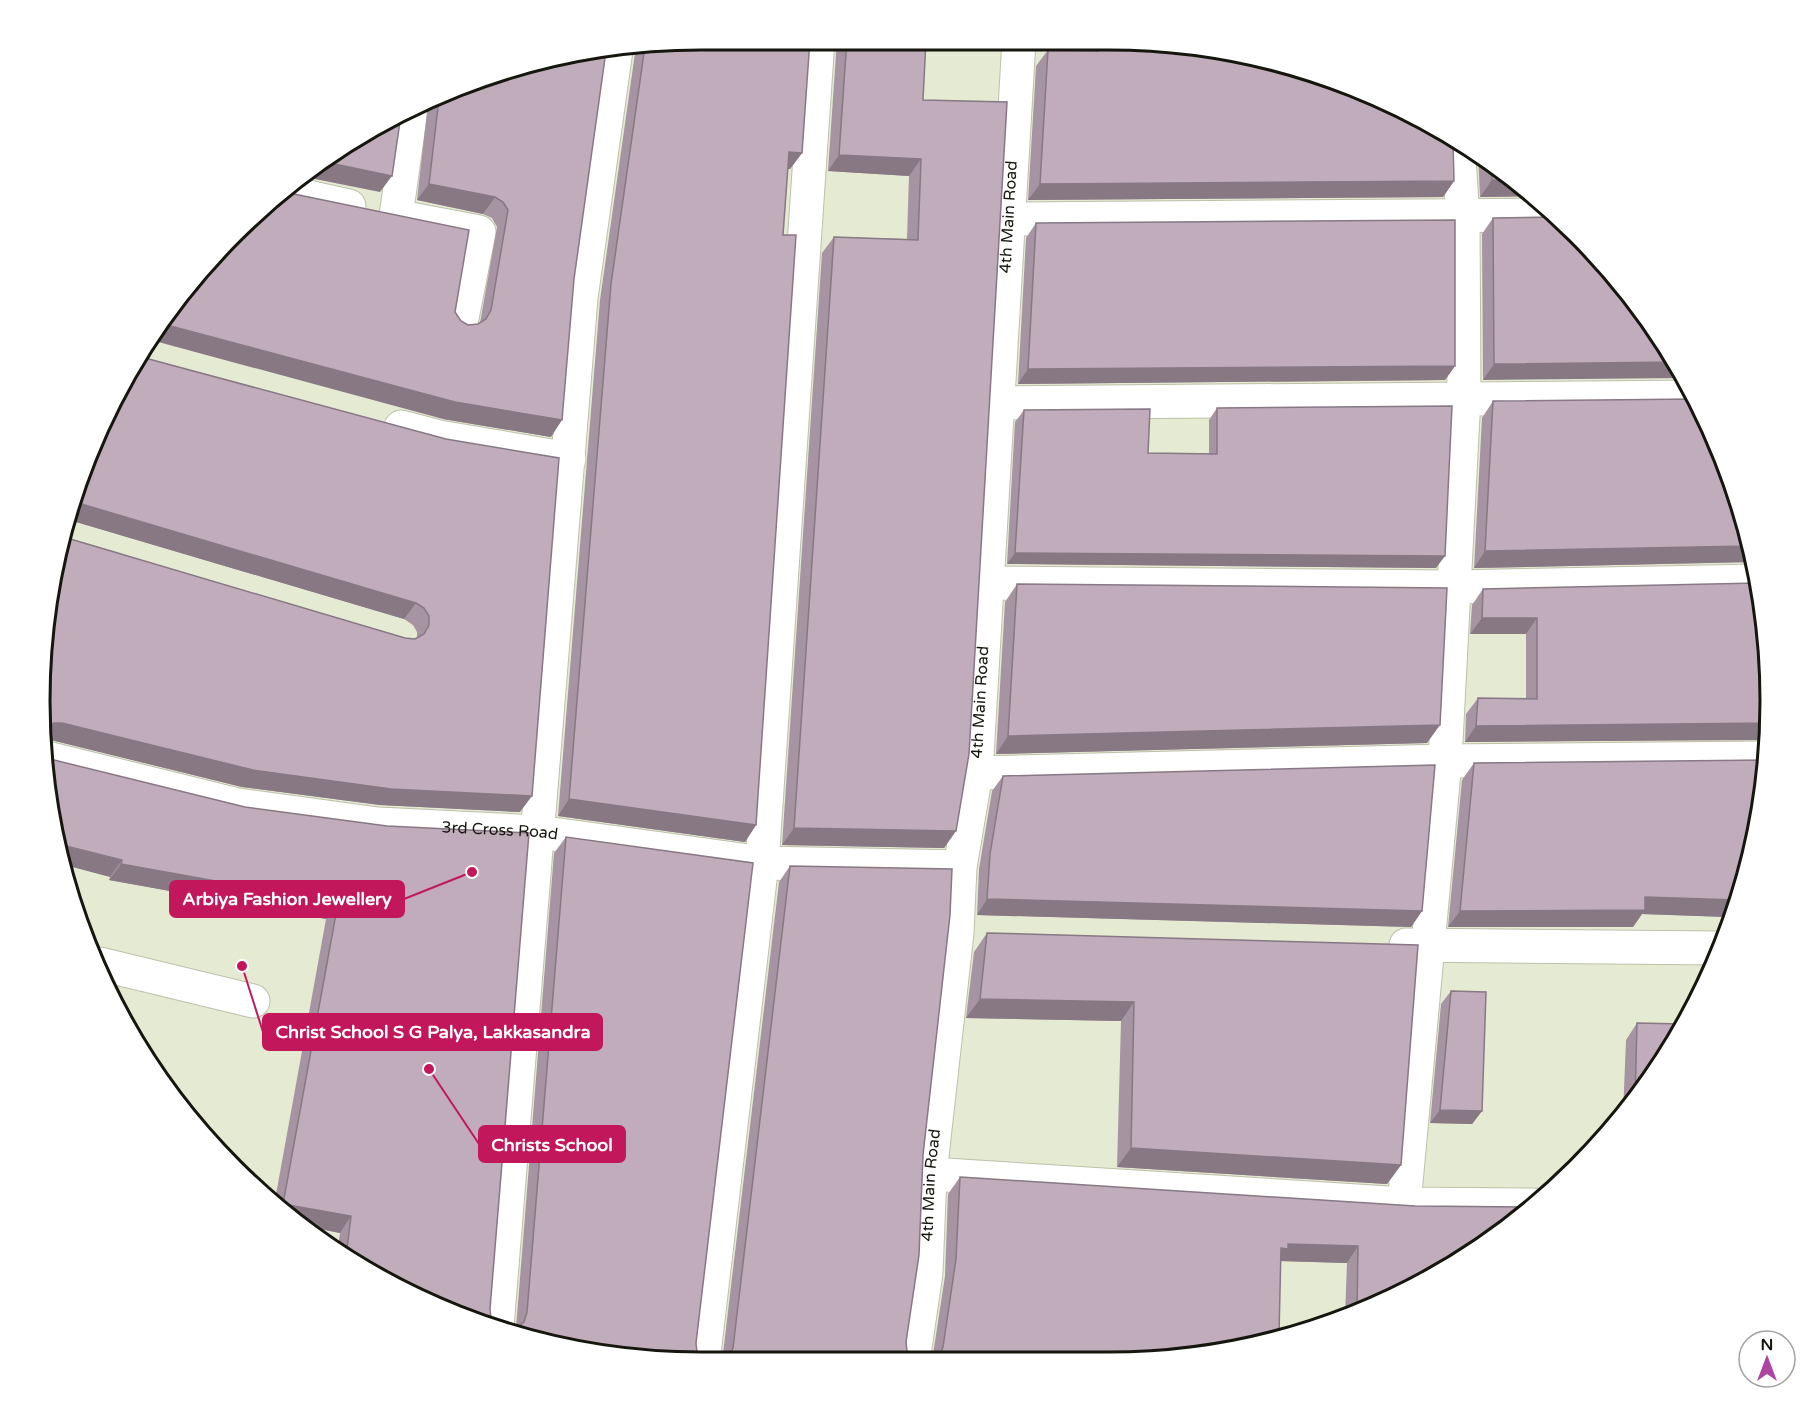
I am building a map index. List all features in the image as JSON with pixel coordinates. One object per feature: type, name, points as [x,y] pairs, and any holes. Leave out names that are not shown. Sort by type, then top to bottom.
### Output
[{"type":"street","points":[[704,1352],[762,863],[817,50]]},
{"type":"street","name":"4th Main Road","points":[[914,1352],[926,1273],[930,1174],[957,933],[960,867],[975,773],[1018,50]]},
{"type":"street","points":[[498,1319],[582,298],[615,55]]},
{"type":"street","points":[[396,216],[410,119]]},
{"type":"street","points":[[1404,1204],[1445,761],[1464,398],[1463,218],[1459,152]]},
{"type":"street","points":[[292,193],[479,232],[461,323]]},
{"type":"street","points":[[1007,219],[1463,218],[1543,215]]},
{"type":"street","points":[[996,403],[1684,397]]},
{"type":"street","points":[[370,418],[439,437],[569,459]]},
{"type":"street","points":[[986,583],[1454,587],[1748,581]]},
{"type":"street","points":[[975,773],[1445,761],[1757,758]]},
{"type":"street","name":"3rd Cross Road","points":[[53,760],[238,805],[378,824],[538,832],[762,863],[960,867]]},
{"type":"street","points":[[957,933],[993,934]]},
{"type":"street","points":[[1381,945],[1711,948]]},
{"type":"street","points":[[106,966],[252,1001]]},
{"type":"street","points":[[930,1174],[1404,1204],[1520,1205]]},
{"type":"building","points":[[809,50],[802,153],[789,152],[783,235],[796,235],[756,825],[569,799],[611,284],[644,52]]},
{"type":"building","points":[[846,50],[926,50],[923,100],[1007,102],[969,754],[956,831],[794,828],[834,237],[918,240],[921,159],[839,155]]},
{"type":"building","points":[[1048,50],[1151,51],[1193,55],[1236,62],[1318,84],[1396,117],[1453,149],[1454,181],[1040,184]]},
{"type":"building","points":[[605,57],[574,279],[562,420],[455,402],[169,326],[211,271],[240,240],[293,193],[469,230],[455,312],[461,321],[468,325],[478,324],[486,319],[491,310],[508,210],[503,202],[495,197],[429,184],[438,105],[491,84],[532,72]]},
{"type":"building","points":[[400,124],[392,176],[333,164]]},
{"type":"building","points":[[1545,217],[1598,271],[1625,304],[1664,362],[1494,364],[1493,218]]},
{"type":"building","points":[[1455,220],[1455,366],[1028,369],[1036,223]]},
{"type":"building","points":[[147,359],[446,439],[559,458],[532,796],[391,789],[253,770],[62,723],[51,725],[51,658],[55,616],[70,539],[405,638],[415,639],[424,634],[429,625],[429,616],[424,608],[416,603],[80,504],[99,451]]},
{"type":"building","points":[[1685,399],[1710,451],[1725,491],[1740,546],[1485,551],[1493,401]]},
{"type":"building","points":[[1452,406],[1445,556],[1015,553],[1024,410],[1150,409],[1148,453],[1217,454],[1217,408]]},
{"type":"building","points":[[1749,583],[1758,658],[1759,723],[1476,726],[1478,698],[1537,699],[1537,618],[1482,618],[1483,589]]},
{"type":"building","points":[[1017,584],[1447,588],[1440,725],[1008,736]]},
{"type":"building","points":[[53,759],[245,807],[387,826],[529,833],[491,1317],[413,1284],[347,1247],[351,1216],[290,1205],[284,1200],[338,903],[121,864],[122,860],[66,846]]},
{"type":"building","points":[[1756,760],[1747,828],[1728,900],[1645,897],[1645,910],[1460,911],[1474,763]]},
{"type":"building","points":[[1435,765],[1422,911],[987,899],[990,854],[1003,776]]},
{"type":"building","points":[[566,837],[753,863],[696,1343],[697,1352],[616,1346],[573,1339],[520,1325],[524,1322],[527,1312]]},
{"type":"building","points":[[790,866],[952,869],[950,915],[923,1155],[919,1255],[906,1342],[908,1352],[731,1352]]},
{"type":"building","points":[[987,933],[1418,945],[1401,1165],[1131,1148],[1134,1002],[980,999]]},
{"type":"building","points":[[1451,991],[1486,992],[1482,1111],[1440,1110]]},
{"type":"building","points":[[1637,1023],[1673,1024],[1650,1062],[1635,1082]]},
{"type":"building","points":[[960,1177],[1415,1206],[1517,1207],[1470,1242],[1434,1264],[1357,1302],[1358,1246],[1288,1244],[1288,1249],[1281,1248],[1279,1328],[1236,1339],[1151,1350],[941,1352],[956,1259]]},
{"type":"place","name":"Arbiya Fashion Jewellery","points":[[472,872]]},
{"type":"place","name":"Christ School S G Palya, Lakkasandra","points":[[242,966]]},
{"type":"place","name":"Christs School","points":[[429,1069]]}]
